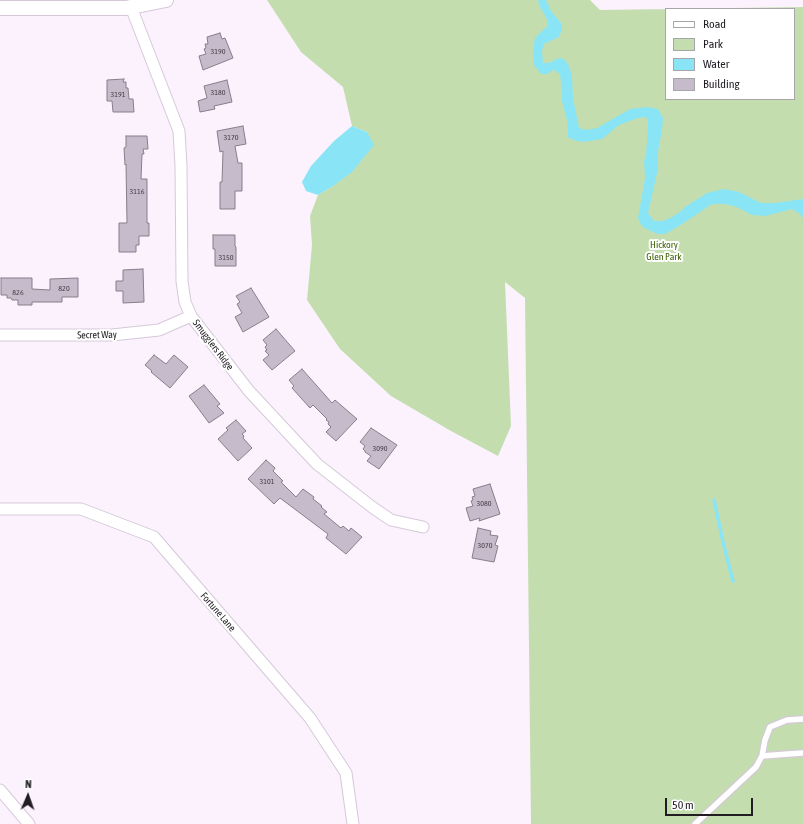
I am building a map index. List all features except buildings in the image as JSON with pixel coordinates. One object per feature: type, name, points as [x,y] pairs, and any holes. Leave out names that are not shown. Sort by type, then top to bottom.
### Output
[{"type":"street","points":[[0,8],[126,8],[166,0]]},
{"type":"street","name":"Smugglers Ridge","points":[[131,7],[179,131],[181,166],[182,281],[185,302],[191,316],[249,391],[317,464],[391,520],[423,527]]},
{"type":"street","name":"Secret Way","points":[[0,335],[112,335],[159,330],[191,316]]},
{"type":"street","name":"Fortune Lane","points":[[0,509],[81,509],[154,537],[310,718],[346,773],[353,824]]},
{"type":"street","points":[[0,790],[29,824]]},
{"type":"lane","points":[[695,824],[756,767],[762,756],[765,740],[770,727],[787,720],[803,719]]},
{"type":"lane","points":[[762,756],[803,753]]},
{"type":"green space","name":"Hickory Glen Park","points":[[267,0],[590,0],[600,10],[665,9],[665,100],[795,100],[795,8],[736,8],[803,7],[803,824],[531,824],[525,298],[505,282],[511,426],[498,456],[391,396],[340,349],[307,300],[312,245],[310,216],[318,195],[333,186],[367,132],[352,126],[343,87],[301,52]]},
{"type":"water","points":[[538,0],[546,0],[551,11],[561,23],[562,29],[559,37],[544,44],[542,51],[543,63],[549,63],[561,58],[564,59],[569,66],[572,76],[573,98],[579,128],[586,130],[597,128],[630,109],[647,107],[658,109],[663,118],[658,151],[658,169],[648,213],[654,221],[663,221],[672,217],[707,193],[724,189],[739,192],[761,203],[775,203],[803,199],[803,218],[792,209],[765,216],[752,215],[737,207],[725,204],[712,204],[665,234],[655,233],[641,225],[638,218],[645,178],[644,160],[646,156],[647,118],[638,118],[619,125],[602,139],[583,142],[568,137],[567,120],[562,101],[560,74],[554,70],[548,74],[541,74],[534,65],[533,50],[535,38],[548,25],[547,19]]},
{"type":"water","points":[[352,126],[367,132],[374,145],[352,172],[333,186],[318,195],[306,191],[302,182],[311,166],[334,141]]},
{"type":"waterway","points":[[714,500],[733,581]]}]
